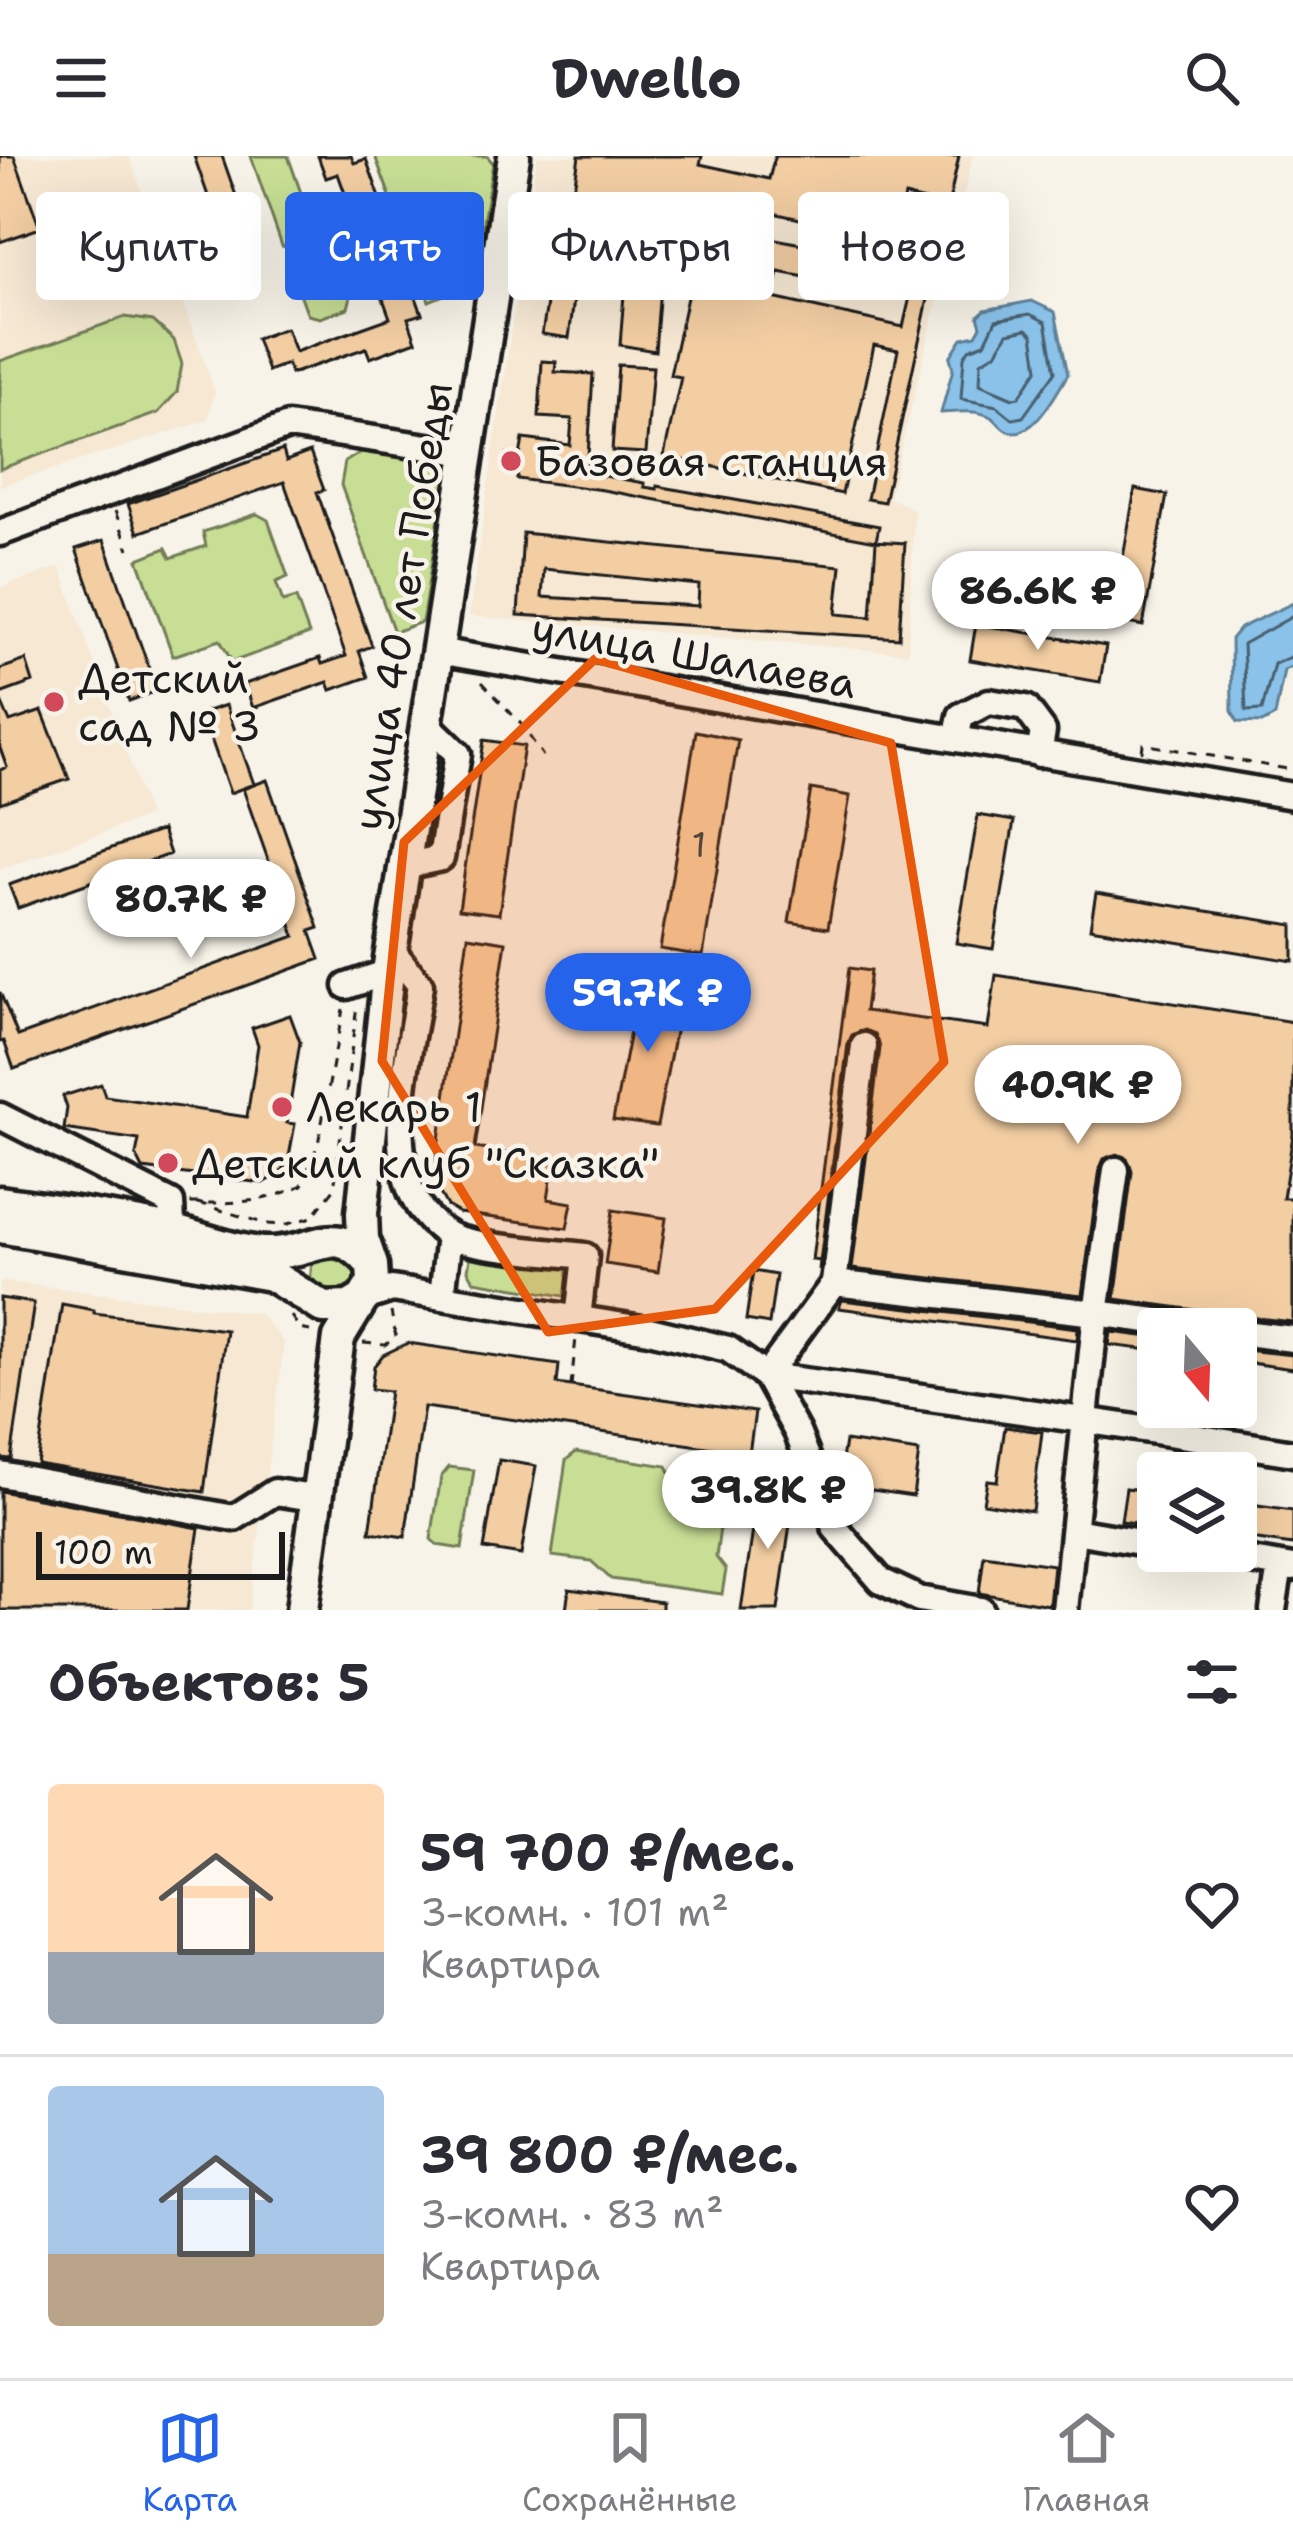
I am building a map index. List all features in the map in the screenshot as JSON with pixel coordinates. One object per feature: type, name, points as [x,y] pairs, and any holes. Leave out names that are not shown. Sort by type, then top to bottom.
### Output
[{"type":"main road","name":"улица 40 лет Победы","points":[[380,1291],[363,1239],[362,1214],[390,961],[426,723],[447,652],[468,453],[514,156]]},
{"type":"main road","points":[[0,1202],[166,1215],[254,1251],[274,1253],[315,1227],[362,1214]]},
{"type":"main road","points":[[0,1227],[271,1275],[324,1308],[336,1310],[380,1291]]},
{"type":"main road","points":[[315,1227],[358,1247],[380,1291]]},
{"type":"main road","points":[[315,1227],[301,1284],[308,1298],[351,1340]]},
{"type":"main road","points":[[302,1610],[351,1340],[380,1291]]},
{"type":"street","points":[[0,533],[288,425],[468,453]]},
{"type":"street","name":"улица Шалаева","points":[[447,652],[1293,796]]},
{"type":"street","points":[[956,739],[961,716],[989,702],[1027,708],[1043,731],[1039,754]]},
{"type":"street","points":[[353,992],[390,961],[420,985],[398,1146],[407,1186],[421,1209],[449,1235],[585,1256],[578,1318]]},
{"type":"street","points":[[766,1376],[834,1282],[864,1046]]},
{"type":"street","points":[[0,1116],[166,1215]]},
{"type":"street","points":[[1065,1610],[1116,1170]]},
{"type":"street","points":[[442,1297],[449,1235]]},
{"type":"street","points":[[834,1282],[1137,1319]]},
{"type":"street","points":[[380,1291],[578,1318],[728,1349],[766,1376],[797,1432],[836,1529],[881,1581],[920,1599],[981,1610]]},
{"type":"street","points":[[1257,1335],[1293,1339]]},
{"type":"street","points":[[766,1376],[1086,1418],[1293,1453]]},
{"type":"street","points":[[0,1474],[234,1518],[275,1492],[319,1499]]},
{"type":"street","points":[[1074,1531],[1137,1542]]},
{"type":"street","points":[[1273,1610],[1286,1567]]},
{"type":"path","points":[[109,492],[129,549]]},
{"type":"path","points":[[447,652],[521,724],[542,756]]},
{"type":"path","points":[[1139,770],[1143,744],[1293,770]]},
{"type":"path","points":[[198,1203],[266,1224],[315,1227],[334,1189],[353,992]]},
{"type":"path","points":[[166,1215],[198,1203],[276,1198],[302,1185],[318,1144],[353,992]]},
{"type":"path","points":[[351,1340],[385,1345],[396,1337],[380,1291]]},
{"type":"path","points":[[571,1386],[578,1318]]},
{"type":"path","points":[[748,1473],[816,1478]]},
{"type":"highlighted area","points":[[595,659],[891,743],[944,1062],[715,1309],[548,1332],[382,1061],[404,842]]},
{"type":"shaded area","points":[[0,156],[129,156],[142,192],[36,192],[36,300],[182,300],[215,391],[208,420],[0,486]]},
{"type":"shaded area","points":[[537,156],[973,156],[964,192],[798,192],[798,300],[938,300],[889,498],[914,509],[908,653],[469,616],[516,300],[774,300],[774,192],[532,192]]},
{"type":"shaded area","name":"Детский сад № 3","points":[[60,567],[149,816],[0,869],[0,588]]},
{"type":"shaded area","points":[[0,1281],[260,1314],[284,1343],[249,1610],[0,1610]]},
{"type":"green space","points":[[251,156],[288,156],[301,192],[285,192],[282,246]]},
{"type":"green space","points":[[375,156],[487,156],[493,163],[484,217],[484,192],[388,192]]},
{"type":"green space","points":[[302,300],[350,300],[348,308],[320,318],[308,315]]},
{"type":"green space","points":[[125,317],[153,321],[174,340],[182,364],[177,392],[158,413],[0,469],[0,361]]},
{"type":"green space","points":[[366,449],[437,467],[445,482],[422,622],[394,632],[341,485],[345,462]]},
{"type":"green space","points":[[257,514],[268,520],[288,577],[276,582],[283,602],[296,598],[309,634],[232,662],[220,640],[173,656],[138,559],[166,548],[171,558],[206,546],[203,532]]},
{"type":"green space","points":[[336,1245],[364,1277],[339,1301],[310,1285],[312,1259]]},
{"type":"green space","points":[[471,1252],[572,1262],[572,1290],[564,1296],[474,1281],[468,1270]]},
{"type":"green space","points":[[576,1452],[667,1466],[672,1476],[735,1485],[728,1527],[720,1528],[716,1557],[726,1570],[722,1594],[611,1579],[591,1561],[552,1556],[566,1460]]},
{"type":"green space","points":[[449,1467],[474,1470],[462,1549],[437,1545],[431,1539],[441,1477]]},
{"type":"water","points":[[1032,301],[1055,312],[1068,374],[1043,414],[1016,432],[979,413],[941,413],[953,369],[950,357],[962,338],[976,335],[981,326],[978,316],[985,310]]},
{"type":"water","points":[[1293,603],[1293,666],[1284,670],[1275,716],[1262,723],[1238,722],[1232,711],[1231,639],[1240,628]]},
{"type":"building","points":[[0,156],[14,156],[36,229],[0,242]]},
{"type":"building","points":[[194,156],[222,156],[235,192],[207,192]]},
{"type":"building","points":[[318,156],[351,156],[354,163],[366,159],[378,192],[344,192],[338,174],[326,178]]},
{"type":"building","points":[[579,156],[702,156],[700,164],[769,179],[775,156],[959,156],[951,192],[798,192],[798,219],[774,213],[774,192],[573,192]]},
{"type":"building","points":[[774,239],[798,243],[798,276],[779,272],[774,294]]},
{"type":"building","points":[[774,298],[903,327],[909,300],[928,300],[884,502],[867,499],[898,350],[874,345],[842,494],[664,456],[681,377],[670,375],[686,300]]},
{"type":"building","points":[[384,300],[417,300],[422,314],[408,318],[416,341],[370,358],[366,348],[291,374],[287,364],[268,371],[256,339],[286,328],[295,352],[390,318]]},
{"type":"building","points":[[548,300],[574,300],[569,338],[542,334]]},
{"type":"building","points":[[624,300],[659,300],[655,351],[620,345]]},
{"type":"building","points":[[542,361],[556,362],[555,372],[593,374],[587,473],[879,526],[876,541],[603,490],[517,479],[518,470],[505,467],[507,454],[520,456],[523,439],[570,445],[572,419],[539,417]]},
{"type":"building","points":[[618,365],[653,367],[646,453],[612,451]]},
{"type":"building","points":[[283,450],[286,461],[310,452],[324,490],[317,492],[372,646],[359,651],[368,677],[331,690],[328,682],[253,708],[245,684],[320,658],[322,664],[346,656],[284,482],[138,533],[128,504]]},
{"type":"building","points":[[1135,489],[1167,495],[1143,626],[1112,620]]},
{"type":"building","points":[[523,533],[841,566],[836,614],[871,617],[876,541],[905,543],[899,638],[518,615]],"holes":[[[544,569],[699,585],[698,606],[542,597]]]},
{"type":"building","points":[[104,540],[157,691],[129,701],[76,549]]},
{"type":"building","points":[[976,624],[1106,646],[1100,682],[970,660]]},
{"type":"building","points":[[26,660],[33,682],[0,694],[0,669]]},
{"type":"building","points":[[0,699],[10,722],[42,711],[69,779],[0,803],[0,770],[7,767],[0,748]]},
{"type":"building","points":[[226,705],[254,784],[230,793],[202,713]]},
{"type":"building","points":[[696,731],[738,740],[703,956],[660,949]]},
{"type":"building","points":[[484,740],[524,746],[499,914],[459,909]]},
{"type":"building","points":[[267,780],[319,928],[310,931],[320,959],[14,1069],[4,1041],[0,1042],[0,992],[18,1036],[295,936],[243,789]]},
{"type":"building","points":[[811,789],[850,796],[828,928],[789,922]]},
{"type":"building","points":[[978,815],[1014,821],[993,949],[956,943]]},
{"type":"building","points":[[162,830],[170,854],[18,908],[9,885]]},
{"type":"building","points":[[1096,893],[1293,925],[1293,961],[1090,928]]},
{"type":"building","points":[[468,936],[506,942],[475,1148],[554,1160],[548,1199],[572,1203],[567,1228],[459,1213],[447,1206],[433,1181]]},
{"type":"building","points":[[849,968],[870,971],[865,1011],[988,1028],[996,975],[1293,1022],[1293,1135],[1283,1198],[1293,1198],[1293,1322],[1257,1318],[1257,1308],[1181,1308],[1115,1299],[1132,1172],[1127,1158],[1117,1154],[1104,1159],[1100,1168],[1082,1295],[852,1269],[880,1048],[875,1034],[865,1030],[852,1035],[848,1044],[819,1270],[820,1261],[812,1260]]},
{"type":"building","points":[[639,985],[683,990],[657,1126],[613,1120]]},
{"type":"building","points":[[290,1015],[300,1042],[287,1123],[295,1124],[288,1162],[279,1175],[263,1183],[143,1169],[136,1155],[139,1140],[64,1129],[67,1108],[63,1096],[101,1084],[105,1096],[247,1117],[258,1045],[252,1028]]},
{"type":"building","points":[[613,1210],[666,1218],[658,1272],[605,1264]]},
{"type":"building","points":[[753,1271],[776,1275],[769,1324],[746,1320]]},
{"type":"building","points":[[0,1298],[34,1303],[11,1459],[0,1458]]},
{"type":"building","points":[[842,1300],[1078,1328],[1077,1340],[839,1308]]},
{"type":"building","points":[[62,1304],[94,1313],[226,1330],[204,1492],[37,1464]]},
{"type":"building","points":[[1111,1332],[1137,1335],[1137,1348],[1109,1345]]},
{"type":"building","points":[[408,1343],[559,1365],[557,1384],[755,1412],[749,1453],[424,1407],[405,1537],[370,1532],[390,1391],[371,1389],[374,1366],[383,1355]]},
{"type":"building","points":[[1257,1351],[1293,1355],[1293,1369],[1257,1364]]},
{"type":"building","points":[[1005,1427],[1042,1432],[1032,1511],[983,1503],[987,1480],[997,1481]]},
{"type":"building","points":[[845,1441],[919,1452],[913,1496],[838,1485]]},
{"type":"building","points":[[499,1460],[536,1466],[521,1555],[484,1549]]},
{"type":"building","points":[[1126,1488],[1137,1489],[1137,1523],[1121,1521]]},
{"type":"building","points":[[759,1490],[794,1495],[778,1610],[741,1610]]},
{"type":"building","points":[[0,1491],[199,1528],[187,1610],[0,1610]]},
{"type":"building","points":[[1257,1506],[1293,1511],[1293,1545],[1257,1540]]},
{"type":"building","points":[[984,1555],[1053,1565],[1049,1605],[979,1593]]},
{"type":"building","points":[[569,1589],[662,1602],[662,1610],[566,1610]]},
{"type":"place","name":"Базовая станция","points":[[511,461]]},
{"type":"place","name":"Детский сад № 3","points":[[54,702]]},
{"type":"place","name":"Лекарь 1","points":[[282,1107]]},
{"type":"place","name":"Детский клуб \"Сказка\"","points":[[168,1163]]}]
